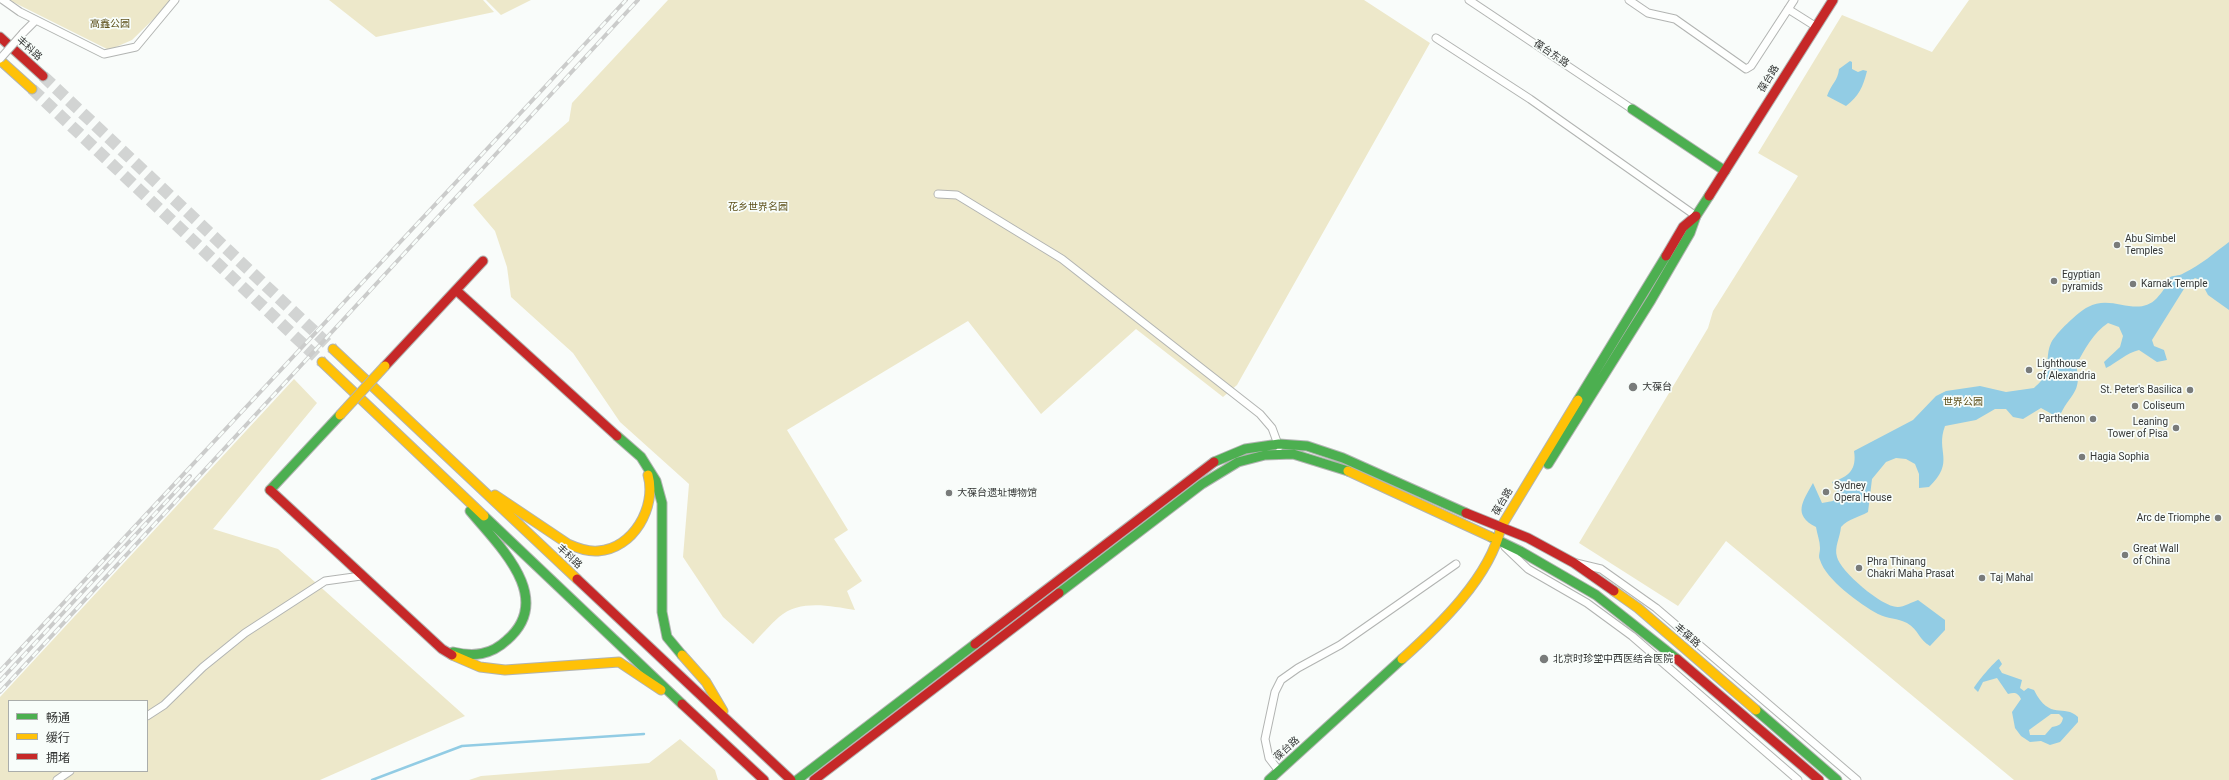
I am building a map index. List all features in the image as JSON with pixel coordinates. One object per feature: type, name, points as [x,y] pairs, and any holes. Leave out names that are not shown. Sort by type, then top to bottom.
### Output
[{"type":"main road","name":"葆台路","points":[[1269,780],[1430,634],[1484,570],[1504,528],[1683,227],[1696,216],[1815,26],[1833,0]]},
{"type":"main road","name":"丰科路","points":[[0,37],[43,76]]},
{"type":"main road","points":[[0,59],[32,89]]},
{"type":"main road","points":[[1632,108],[1725,171]]},
{"type":"main road","points":[[483,261],[457,291],[270,490],[361,576],[442,649],[468,664],[489,670],[619,662],[688,708]]},
{"type":"main road","points":[[457,291],[641,457],[656,481],[662,503],[662,612],[667,637],[706,682],[730,723]]},
{"type":"main road","name":"丰科路","points":[[333,349],[466,476],[791,780]]},
{"type":"main road","points":[[322,362],[764,780]]},
{"type":"main road","name":"丰葆路","points":[[1279,449],[1307,446],[1343,458],[1528,538],[1574,563],[1580,569],[1599,580],[1644,613],[1837,780]]},
{"type":"main road","points":[[797,780],[1215,461],[1245,449],[1279,449],[1355,473],[1498,540],[1581,584],[1621,613],[1819,780]]},
{"type":"main road","points":[[814,780],[1202,484],[1238,462],[1279,449]]},
{"type":"main road","points":[[466,476],[567,543],[590,551],[604,550],[621,544],[634,532],[644,517],[650,498],[649,479],[641,457]]},
{"type":"main road","points":[[442,649],[465,655],[484,654],[497,649],[512,636],[522,619],[527,601],[517,569],[480,524],[452,486]]},
{"type":"street","points":[[3,0],[36,20],[104,54],[136,47],[175,0]]},
{"type":"street","name":"葆台东路","points":[[1470,0],[1632,108]]},
{"type":"street","points":[[1629,0],[1648,13],[1675,19],[1746,68],[1751,66],[1794,0]]},
{"type":"street","points":[[1788,9],[1815,26]]},
{"type":"street","points":[[0,59],[36,20]]},
{"type":"street","points":[[1436,38],[1530,99],[1696,216]]},
{"type":"street","points":[[938,194],[957,195],[1062,259],[1260,414],[1272,428],[1279,449]]},
{"type":"street","points":[[1498,540],[1528,569],[1587,603],[1626,631],[1798,780]]},
{"type":"street","points":[[1574,563],[1601,569],[1656,608],[1857,780]]},
{"type":"street","points":[[1279,771],[1269,758],[1265,739],[1275,692],[1281,680],[1298,668],[1340,645],[1456,564]]},
{"type":"street","points":[[148,715],[164,705],[203,667],[245,633],[325,581],[361,576]]},
{"type":"street","points":[[57,780],[69,772]]},
{"type":"green space","name":"高鑫公园","points":[[9,0],[173,0],[132,40],[109,50]]},
{"type":"green space","points":[[329,0],[483,0],[494,12],[376,37]]},
{"type":"green space","points":[[486,0],[531,0],[501,15]]},
{"type":"green space","name":"花乡世界名园","points":[[668,0],[1364,0],[1430,43],[1237,385],[1223,397],[1136,329],[1041,414],[968,321],[787,430],[848,530],[834,539],[862,581],[847,591],[855,610],[816,605],[787,611],[779,617],[753,644],[723,617],[683,557],[689,484],[620,422],[573,353],[511,297],[507,267],[495,231],[473,205],[569,121],[572,103]]},
{"type":"green space","name":"世界公园","points":[[1969,0],[2229,0],[2229,780],[2014,780],[1726,541],[1678,606],[1579,543],[1708,328],[1713,311],[1798,176],[1758,153],[1842,15],[1932,52]]},
{"type":"green space","points":[[294,379],[317,403],[213,529],[278,549],[465,716],[320,780],[0,780],[0,697]]},
{"type":"green space","points":[[680,739],[715,770],[718,780],[469,780],[481,776],[649,763]]},
{"type":"water","points":[[1850,61],[1852,62],[1852,69],[1858,72],[1863,70],[1867,71],[1860,91],[1846,106],[1827,96],[1837,77],[1839,69]]},
{"type":"water","points":[[2229,242],[2229,310],[2208,295],[2200,280],[2195,278],[2187,284],[2152,340],[2154,346],[2164,350],[2167,360],[2157,362],[2139,350],[2126,355],[2106,368],[2104,362],[2120,347],[2123,336],[2119,327],[2108,323],[2094,336],[2076,365],[2078,382],[2074,393],[2059,418],[2041,408],[2023,419],[2013,417],[2006,409],[1995,409],[1976,420],[1945,426],[1942,443],[1943,463],[1937,478],[1929,487],[1919,488],[1919,474],[1915,464],[1906,459],[1896,458],[1886,462],[1872,479],[1868,512],[1850,520],[1841,527],[1836,553],[1837,557],[1846,571],[1863,588],[1883,602],[1891,606],[1900,607],[1918,600],[1945,620],[1945,630],[1930,646],[1926,644],[1917,632],[1904,621],[1881,616],[1853,598],[1836,583],[1823,568],[1819,559],[1820,545],[1816,527],[1804,518],[1802,513],[1803,502],[1813,483],[1822,503],[1833,501],[1837,491],[1832,482],[1843,478],[1853,467],[1855,457],[1854,451],[1913,420],[1936,396],[1946,391],[1980,386],[2006,392],[2034,388],[2042,380],[2046,372],[2048,351],[2051,343],[2062,329],[2079,313],[2097,303],[2133,306],[2149,304],[2157,298],[2166,284],[2167,279],[2182,274],[2196,266]]},
{"type":"water","points":[[1999,659],[2002,664],[1999,668],[2002,673],[2022,680],[2020,688],[2024,691],[2028,688],[2034,690],[2046,706],[2051,709],[2073,713],[2078,717],[2078,722],[2060,742],[2050,745],[2041,741],[2030,742],[2021,736],[2015,728],[2012,712],[2021,699],[2019,695],[2013,693],[2008,694],[1997,678],[1983,682],[1978,692],[1974,688]],"holes":[[[2051,714],[2059,714],[2063,718],[2062,722],[2057,726],[2052,727],[2045,735],[2030,735],[2029,730]]]},
{"type":"waterway","points":[[372,780],[462,746],[644,734]]},
{"type":"tunnel","points":[[43,76],[333,349]]},
{"type":"tunnel","points":[[32,89],[322,362]]},
{"type":"railway","points":[[0,671],[626,0]]},
{"type":"railway","points":[[0,692],[638,0]]},
{"type":"railway","points":[[0,681],[190,476]]},
{"type":"traffic: fast","points":[[1632,109],[1725,171]]},
{"type":"traffic: fast","points":[[1548,464],[1651,300],[1690,233],[1696,216],[1709,196]]},
{"type":"traffic: fast","points":[[1578,400],[1666,256]]},
{"type":"traffic: fast","points":[[270,490],[340,415]]},
{"type":"traffic: fast","points":[[617,436],[641,457],[656,481],[662,503],[662,612],[667,637],[682,655]]},
{"type":"traffic: fast","points":[[1214,462],[1245,449],[1279,444],[1307,446],[1343,458],[1466,513]]},
{"type":"traffic: fast","points":[[1059,593],[1202,484],[1238,462],[1265,455],[1293,454],[1348,471]]},
{"type":"traffic: fast","points":[[453,652],[461,654],[482,654],[495,649],[507,640],[521,624],[526,607],[524,590],[517,572],[507,556],[470,511]]},
{"type":"traffic: fast","points":[[484,516],[682,704]]},
{"type":"traffic: fast","points":[[1491,537],[1520,551],[1596,595],[1677,659]]},
{"type":"traffic: fast","points":[[797,780],[975,644]]},
{"type":"traffic: fast","points":[[1269,780],[1402,659]]},
{"type":"traffic: fast","points":[[1756,710],[1837,780]]},
{"type":"traffic: slow","points":[[0,60],[32,89]]},
{"type":"traffic: slow","points":[[333,349],[577,579]]},
{"type":"traffic: slow","points":[[322,362],[484,516]]},
{"type":"traffic: slow","points":[[340,415],[385,366]]},
{"type":"traffic: slow","points":[[1402,659],[1432,631],[1462,599],[1475,582],[1495,546],[1501,527],[1578,400]]},
{"type":"traffic: slow","points":[[1348,471],[1491,537]]},
{"type":"traffic: slow","points":[[495,495],[568,544],[586,550],[598,551],[611,548],[622,543],[632,535],[640,524],[649,500],[650,487],[648,475]]},
{"type":"traffic: slow","points":[[1614,591],[1638,608],[1756,710]]},
{"type":"traffic: slow","points":[[452,655],[480,667],[505,670],[619,662],[661,690]]},
{"type":"traffic: slow","points":[[682,655],[706,682],[723,711]]},
{"type":"traffic: jam","points":[[1709,196],[1833,0]]},
{"type":"traffic: jam","points":[[0,37],[43,76]]},
{"type":"traffic: jam","points":[[1666,256],[1683,227],[1696,216]]},
{"type":"traffic: jam","points":[[385,366],[483,261]]},
{"type":"traffic: jam","points":[[457,291],[617,436]]},
{"type":"traffic: jam","points":[[975,644],[1214,462]]},
{"type":"traffic: jam","points":[[270,490],[442,649],[452,655]]},
{"type":"traffic: jam","points":[[1466,513],[1528,538],[1574,563],[1614,591]]},
{"type":"traffic: jam","points":[[577,579],[791,780]]},
{"type":"traffic: jam","points":[[814,780],[1059,593]]},
{"type":"traffic: jam","points":[[1677,659],[1819,780]]},
{"type":"traffic: jam","points":[[682,704],[764,780]]},
{"type":"place","name":"Abu Simbel Temples","points":[[2117,245]]},
{"type":"place","name":"Egyptian pyramids","points":[[2054,281]]},
{"type":"place","name":"Karnak Temple","points":[[2133,284]]},
{"type":"place","name":"Lighthouse of Alexandria","points":[[2029,370]]},
{"type":"place","name":"大葆台","points":[[1633,387]]},
{"type":"place","name":"St. Peter's Basilica","points":[[2190,390]]},
{"type":"place","name":"Coliseum","points":[[2135,406]]},
{"type":"place","name":"Parthenon","points":[[2093,419]]},
{"type":"place","name":"Leaning Tower of Pisa","points":[[2176,428]]},
{"type":"place","name":"Hagia Sophia","points":[[2082,457]]},
{"type":"place","name":"Sydney Opera House","points":[[1826,492]]},
{"type":"place","name":"大葆台遗址博物馆","points":[[949,493]]},
{"type":"place","name":"Arc de Triomphe","points":[[2218,518]]},
{"type":"place","name":"Great Wall of China","points":[[2125,555]]},
{"type":"place","name":"Phra Thinang Chakri Maha Prasat","points":[[1859,568]]},
{"type":"place","name":"Taj Mahal","points":[[1982,578]]},
{"type":"place","name":"北京时珍堂中西医结合医院","points":[[1544,659]]}]
